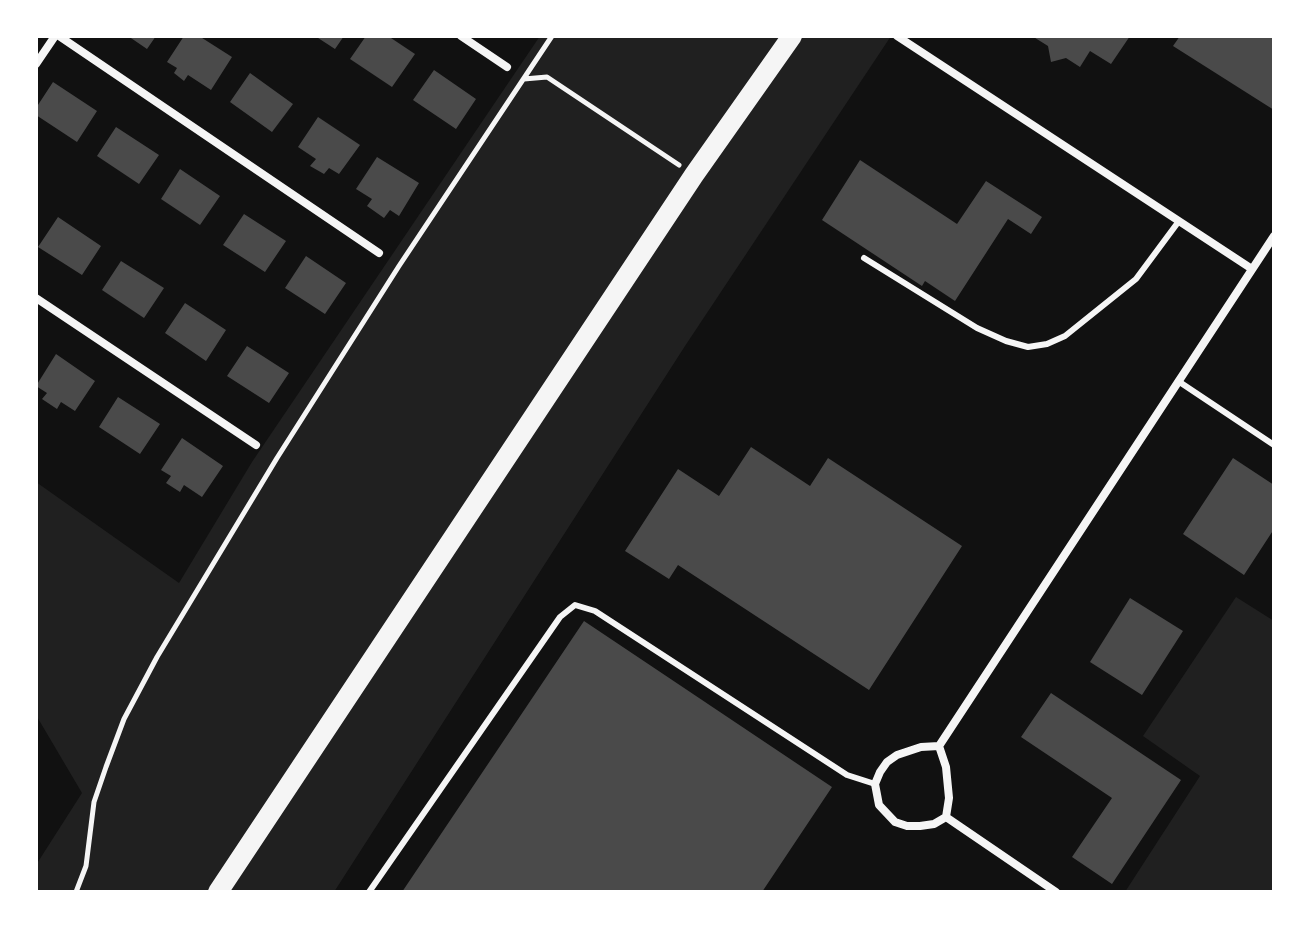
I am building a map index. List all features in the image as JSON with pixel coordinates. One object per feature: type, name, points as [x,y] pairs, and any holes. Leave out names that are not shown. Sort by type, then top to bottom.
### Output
[{"type":"main road","points":[[218,892],[694,175],[792,36]]},
{"type":"street","points":[[36,64],[57,36],[379,253]]},
{"type":"street","points":[[461,36],[507,67]]},
{"type":"street","points":[[897,36],[1252,269]]},
{"type":"street","points":[[939,746],[1274,236]]},
{"type":"street","points":[[36,298],[256,445]]},
{"type":"street","points":[[939,746],[921,747],[897,755],[887,762],[875,784],[879,805],[895,822],[920,826],[934,824],[946,817]]},
{"type":"street","points":[[939,746],[946,767],[949,798],[946,817]]},
{"type":"street","points":[[946,817],[1056,892]]},
{"type":"lane","points":[[864,258],[977,328],[1028,347],[1047,344],[1065,336],[1136,279],[1179,221]]},
{"type":"lane","points":[[1178,381],[1274,445]]},
{"type":"lane","points":[[369,892],[560,617],[575,605],[595,611],[847,775],[875,784]]},
{"type":"path","points":[[76,892],[86,866],[94,802],[124,719],[150,670],[277,458],[399,266],[552,36]]},
{"type":"path","points":[[522,80],[547,77],[694,175]]},
{"type":"shaded area","points":[[540,36],[891,36],[685,346],[334,892],[36,892],[36,865],[82,793],[36,715],[36,482],[179,583],[252,462]]},
{"type":"shaded area","points":[[1236,597],[1274,621],[1274,892],[1125,892],[1200,776],[1143,736]]},
{"type":"building","points":[[128,36],[156,36],[147,49]]},
{"type":"building","points":[[184,36],[199,36],[232,57],[211,90],[188,75],[184,81],[174,73],[177,68],[167,62]]},
{"type":"building","points":[[315,36],[344,36],[335,49]]},
{"type":"building","points":[[366,36],[388,36],[415,54],[392,87],[350,59]]},
{"type":"building","points":[[1032,36],[1130,36],[1111,64],[1090,51],[1080,67],[1066,58],[1051,62],[1048,46]]},
{"type":"building","points":[[1180,36],[1270,36],[1274,39],[1274,110],[1173,46]]},
{"type":"building","points":[[434,70],[476,99],[456,129],[413,100]]},
{"type":"building","points":[[250,73],[293,104],[272,132],[230,102]]},
{"type":"building","points":[[53,82],[97,111],[77,142],[36,115],[36,108]]},
{"type":"building","points":[[318,117],[360,145],[339,174],[329,168],[324,174],[310,166],[316,159],[298,147]]},
{"type":"building","points":[[116,127],[159,155],[139,184],[97,156]]},
{"type":"building","points":[[377,157],[419,183],[399,216],[390,210],[384,218],[367,206],[372,199],[356,189]]},
{"type":"building","points":[[860,160],[957,224],[986,181],[1042,217],[1031,234],[1008,219],[955,301],[925,281],[922,286],[822,220]]},
{"type":"building","points":[[180,169],[220,196],[200,225],[161,199]]},
{"type":"building","points":[[244,214],[286,241],[265,272],[223,245]]},
{"type":"building","points":[[58,217],[101,246],[82,275],[38,247]]},
{"type":"building","points":[[306,256],[346,283],[325,314],[285,288]]},
{"type":"building","points":[[121,261],[164,288],[144,318],[102,290]]},
{"type":"building","points":[[185,303],[226,330],[206,361],[165,333]]},
{"type":"building","points":[[247,346],[289,373],[269,403],[227,376]]},
{"type":"building","points":[[56,354],[95,381],[75,411],[61,402],[57,409],[42,399],[47,393],[36,386]]},
{"type":"building","points":[[118,397],[160,424],[140,454],[99,427]]},
{"type":"building","points":[[182,438],[223,466],[202,497],[184,485],[180,492],[166,483],[171,476],[161,470]]},
{"type":"building","points":[[751,447],[810,486],[828,458],[962,546],[869,690],[678,565],[669,579],[625,551],[678,469],[719,496]]},
{"type":"building","points":[[1233,458],[1274,485],[1274,529],[1244,575],[1183,534]]},
{"type":"building","points":[[1130,598],[1183,631],[1142,695],[1090,662]]},
{"type":"building","points":[[584,621],[832,787],[762,892],[402,892]]},
{"type":"building","points":[[1051,693],[1181,780],[1112,884],[1072,857],[1112,798],[1021,737]]}]
